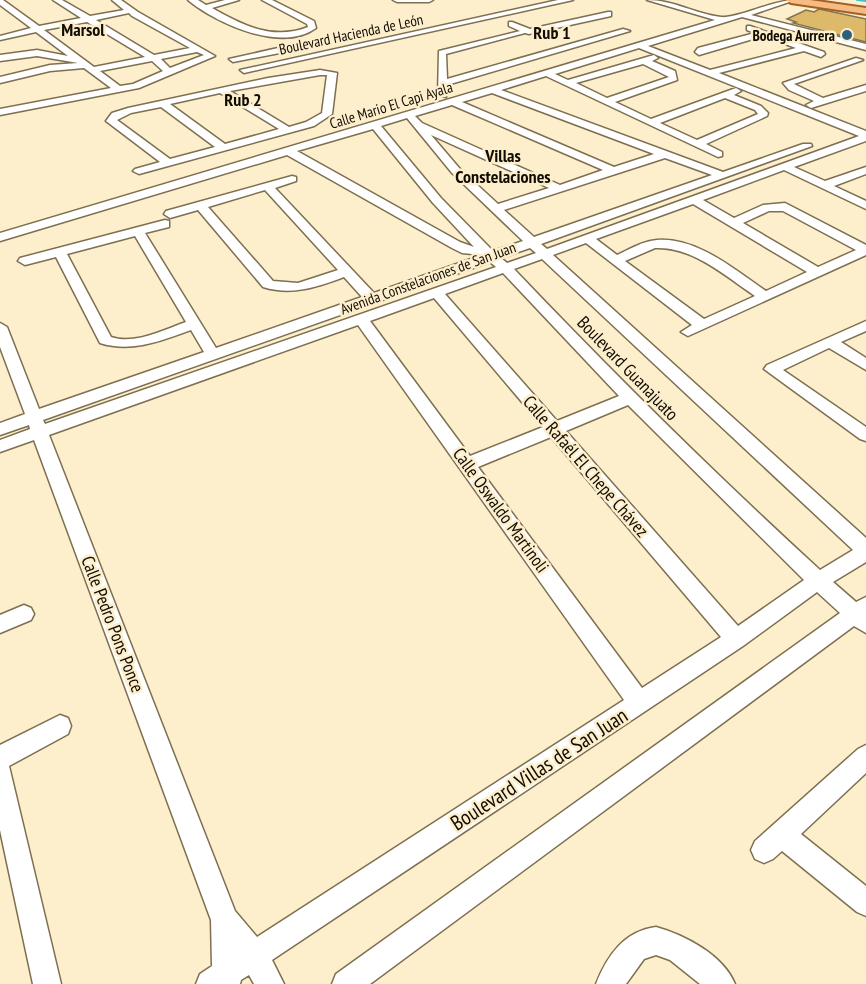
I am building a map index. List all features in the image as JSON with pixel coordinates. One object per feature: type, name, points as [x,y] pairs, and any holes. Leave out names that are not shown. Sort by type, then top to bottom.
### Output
[{"type":"main road","points":[[791,0],[866,11]]},
{"type":"main road","points":[[829,0],[866,6]]},
{"type":"street","points":[[57,0],[163,64],[168,71]]},
{"type":"street","points":[[0,112],[143,84],[168,71],[211,56],[130,11],[116,0]]},
{"type":"street","points":[[192,0],[264,35],[304,35],[313,26],[266,0]]},
{"type":"street","points":[[205,7],[235,0]]},
{"type":"street","points":[[397,0],[429,0]]},
{"type":"street","points":[[408,25],[529,0]]},
{"type":"street","name":"Boulevard Hacienda de León","points":[[244,70],[494,17],[555,1],[569,0]]},
{"type":"street","points":[[651,0],[723,20]]},
{"type":"street","name":"Calle Mario El Capi Ayala","points":[[0,237],[376,126],[415,121],[454,102],[642,42],[791,0]]},
{"type":"street","points":[[0,1],[118,89]]},
{"type":"street","points":[[0,38],[130,11]]},
{"type":"street","points":[[494,17],[529,32],[608,14]]},
{"type":"street","points":[[742,15],[866,47]]},
{"type":"street","points":[[11,19],[22,17]]},
{"type":"street","points":[[443,95],[441,56],[446,51],[521,33],[494,17]]},
{"type":"street","points":[[591,18],[626,32],[664,55],[863,132]]},
{"type":"street","points":[[750,28],[821,54]]},
{"type":"street","points":[[387,29],[396,38]]},
{"type":"street","points":[[444,83],[626,32]]},
{"type":"street","points":[[363,33],[370,43]]},
{"type":"street","points":[[729,68],[703,56],[699,51],[764,33]]},
{"type":"street","points":[[233,59],[301,46],[286,36]]},
{"type":"street","points":[[710,73],[805,48]]},
{"type":"street","points":[[0,80],[50,68],[152,59],[198,49]]},
{"type":"street","points":[[0,58],[37,52],[88,65]]},
{"type":"street","points":[[841,53],[862,61]]},
{"type":"street","points":[[254,55],[282,78]]},
{"type":"street","points":[[567,83],[664,55]]},
{"type":"street","points":[[609,101],[674,78],[672,73],[644,61]]},
{"type":"street","points":[[822,101],[792,88],[788,83],[862,61]]},
{"type":"street","points":[[139,171],[223,148],[318,121],[327,114],[332,77],[330,72],[321,71],[282,78],[121,113],[111,121],[168,163]]},
{"type":"street","points":[[546,73],[718,154]]},
{"type":"street","points":[[652,122],[746,87]]},
{"type":"street","points":[[801,109],[866,88]]},
{"type":"street","points":[[493,90],[721,175]]},
{"type":"street","points":[[223,91],[287,130]]},
{"type":"street","points":[[698,144],[762,116],[762,111],[758,108],[726,95]]},
{"type":"street","points":[[454,102],[612,170]]},
{"type":"street","points":[[162,104],[223,148]]},
{"type":"street","points":[[415,121],[558,188]]},
{"type":"street","name":"Boulevard Guanajuato","points":[[415,121],[456,171],[866,551]]},
{"type":"street","name":"Boulevard Guanajuato","points":[[376,126],[416,175],[489,255],[505,268],[628,399],[818,581],[862,614]]},
{"type":"street","name":"Avenida Constelaciones de San Juan","points":[[0,446],[37,426],[214,356],[489,255],[587,238],[786,167],[863,132]]},
{"type":"street","name":"Avenida Constelaciones de San Juan","points":[[0,429],[37,426],[362,319],[505,268],[538,248],[721,175],[863,132]]},
{"type":"street","points":[[290,152],[456,245],[489,255]]},
{"type":"street","points":[[496,209],[665,154]]},
{"type":"street","points":[[786,167],[866,205]]},
{"type":"street","points":[[825,185],[866,170]]},
{"type":"street","points":[[25,261],[138,231],[200,205],[292,179]]},
{"type":"street","points":[[268,187],[372,299]]},
{"type":"street","points":[[693,199],[818,273]]},
{"type":"street","points":[[200,205],[268,284],[293,288],[347,272]]},
{"type":"street","points":[[734,223],[771,207],[785,207],[866,250]]},
{"type":"street","points":[[138,231],[214,356]]},
{"type":"street","points":[[587,238],[702,325]]},
{"type":"street","points":[[616,260],[655,244],[675,245],[696,253],[764,296]]},
{"type":"street","points":[[688,332],[866,250]]},
{"type":"street","points":[[60,252],[105,340],[119,344],[131,343],[195,324]]},
{"type":"street","name":"Calle Rafaél El Chepe Chávez","points":[[436,292],[736,639]]},
{"type":"street","name":"Calle Oswaldo Martinoli","points":[[362,319],[639,703]]},
{"type":"street","points":[[866,325],[772,369],[866,435]]},
{"type":"street","name":"Calle Pedro Pons Ponce","points":[[0,327],[225,920],[254,956],[270,984]]},
{"type":"street","points":[[831,342],[866,365]]},
{"type":"street","points":[[468,464],[628,399]]},
{"type":"street","name":"Boulevard Villas de San Juan","points":[[221,980],[866,551]]},
{"type":"street","points":[[0,624],[24,614]]},
{"type":"street","points":[[346,984],[862,614]]},
{"type":"street","points":[[0,758],[60,726]]},
{"type":"street","points":[[866,757],[772,842],[866,903]]},
{"type":"street","points":[[0,774],[42,982]]},
{"type":"street","name":"Calle Pedro Pons Ponce","points":[[221,980],[225,920]]},
{"type":"street","points":[[610,984],[634,948],[651,941],[665,942],[690,956],[721,984]]},
{"type":"building","name":"Bodega Aurrera","points":[[819,9],[866,19],[866,42],[793,23],[796,22],[787,19],[806,10],[814,12]]},
{"type":"waterway","points":[[857,0],[866,1]]},
{"type":"place","name":"Bodega Aurrera","points":[[847,35]]},
{"type":"district","name":"Marsol","points":[[83,29]]},
{"type":"district","name":"Rub 1","points":[[552,32]]},
{"type":"district","name":"Rub 2","points":[[243,99]]},
{"type":"district","name":"Villas Constelaciones","points":[[503,165]]}]
